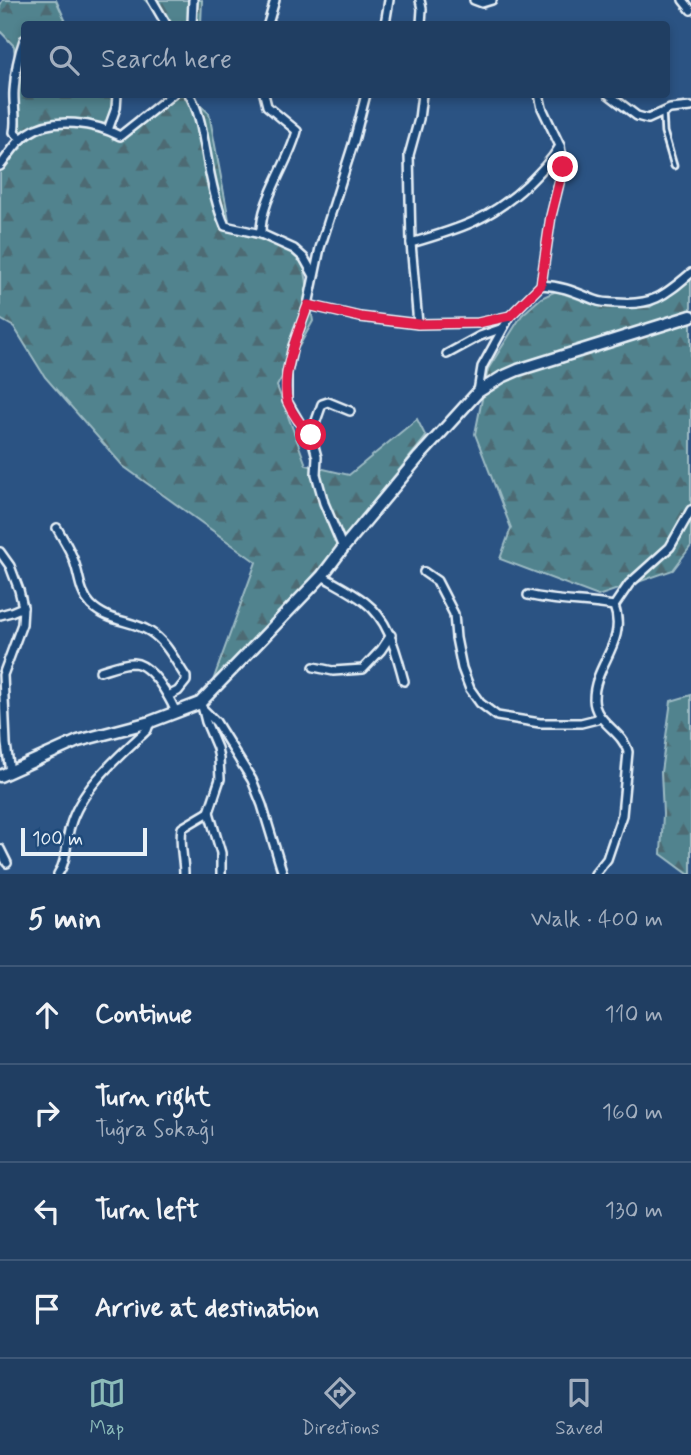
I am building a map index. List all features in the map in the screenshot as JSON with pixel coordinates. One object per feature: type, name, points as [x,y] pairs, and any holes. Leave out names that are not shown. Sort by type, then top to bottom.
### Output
[{"type":"street","points":[[152,0],[164,21]]},
{"type":"street","points":[[192,21],[193,0]]},
{"type":"street","points":[[269,21],[275,0]]},
{"type":"street","points":[[386,21],[389,0]]},
{"type":"street","points":[[420,0],[421,21]]},
{"type":"street","points":[[474,0],[482,3],[492,0]]},
{"type":"street","points":[[683,0],[691,10]]},
{"type":"street","points":[[21,48],[13,93],[16,122],[14,132],[22,139]]},
{"type":"street","points":[[108,130],[117,98]]},
{"type":"street","points":[[0,166],[27,133],[42,126],[58,122],[108,130],[120,136],[167,98]]},
{"type":"street","points":[[190,98],[200,117],[209,168],[225,226],[261,234],[294,249],[304,258],[313,275]]},
{"type":"street","points":[[261,234],[267,203],[297,131],[267,106],[265,98]]},
{"type":"street","points":[[343,548],[324,503],[316,474],[317,457],[311,435],[291,410],[287,401],[287,388],[290,359],[308,305],[313,275],[365,98]]},
{"type":"street","points":[[418,324],[411,243],[410,155],[422,98]]},
{"type":"street","points":[[478,392],[482,367],[503,327],[510,316],[541,285],[551,216],[563,167],[559,146],[540,98]]},
{"type":"street","points":[[613,98],[637,116],[648,119],[670,109],[691,107]]},
{"type":"street","points":[[411,243],[458,229],[492,214],[510,201],[550,163],[559,146]]},
{"type":"street","points":[[541,285],[558,286],[598,302],[648,303],[670,291],[691,272]]},
{"type":"street","points":[[308,305],[360,317],[418,324],[478,323],[510,316]]},
{"type":"street","points":[[0,552],[10,566],[23,607],[22,624],[3,675],[5,774],[78,741],[202,706],[321,576],[419,457],[478,392],[518,370],[691,316]]},
{"type":"street","points":[[447,354],[503,327]]},
{"type":"street","points":[[311,435],[322,404],[328,402],[350,411]]},
{"type":"street","points":[[614,606],[629,584],[670,547],[691,510]]},
{"type":"street","points":[[57,528],[71,554],[80,589],[88,602],[109,618],[151,632],[167,648],[186,677],[178,691],[168,696]]},
{"type":"street","points":[[424,572],[437,581],[454,614],[462,668],[470,689],[480,703],[497,716],[540,723],[581,723],[601,718]]},
{"type":"street","points":[[321,576],[367,603],[379,617],[391,635],[404,681]]},
{"type":"street","points":[[528,595],[548,600],[614,606]]},
{"type":"street","points":[[595,874],[607,859],[622,815],[628,752],[621,738],[601,718],[594,702],[594,689],[614,644],[618,624],[614,606]]},
{"type":"street","points":[[0,614],[23,607]]},
{"type":"street","points":[[314,667],[332,671],[363,669],[391,635]]},
{"type":"street","points":[[100,671],[128,663],[138,664],[153,676],[176,712]]},
{"type":"street","points":[[202,706],[217,748],[220,770],[217,790],[209,812],[221,853],[221,874]]},
{"type":"street","points":[[202,706],[216,722],[252,780],[283,874]]},
{"type":"street","points":[[60,873],[76,810],[93,785],[147,730],[150,722]]},
{"type":"street","points":[[184,874],[180,840],[182,828],[209,812]]},
{"type":"street","points":[[0,849],[7,863]]},
{"type":"lane","points":[[663,113],[664,132],[674,166]]},
{"type":"green space","points":[[3,0],[56,0],[66,21],[21,21],[21,98],[120,98],[113,139],[174,98],[192,98],[209,113],[231,231],[302,252],[313,321],[277,386],[306,465],[349,475],[417,419],[426,437],[218,693],[210,689],[256,562],[123,466],[45,377],[14,327],[0,319],[0,166],[22,147],[14,46],[0,31],[0,5]]},
{"type":"green space","points":[[145,0],[202,0],[201,21],[165,21]]},
{"type":"green space","points":[[691,279],[691,546],[673,570],[598,596],[500,559],[511,528],[475,434],[488,369],[522,315],[541,298],[556,291],[598,306],[650,307]]},
{"type":"green space","points":[[691,695],[691,874],[688,874],[661,854],[661,772],[671,701]]},
{"type":"route","points":[[311,435],[301,425],[287,401],[290,359],[308,305],[360,317],[418,324],[478,323],[510,316],[541,285],[551,216],[563,167]]}]
